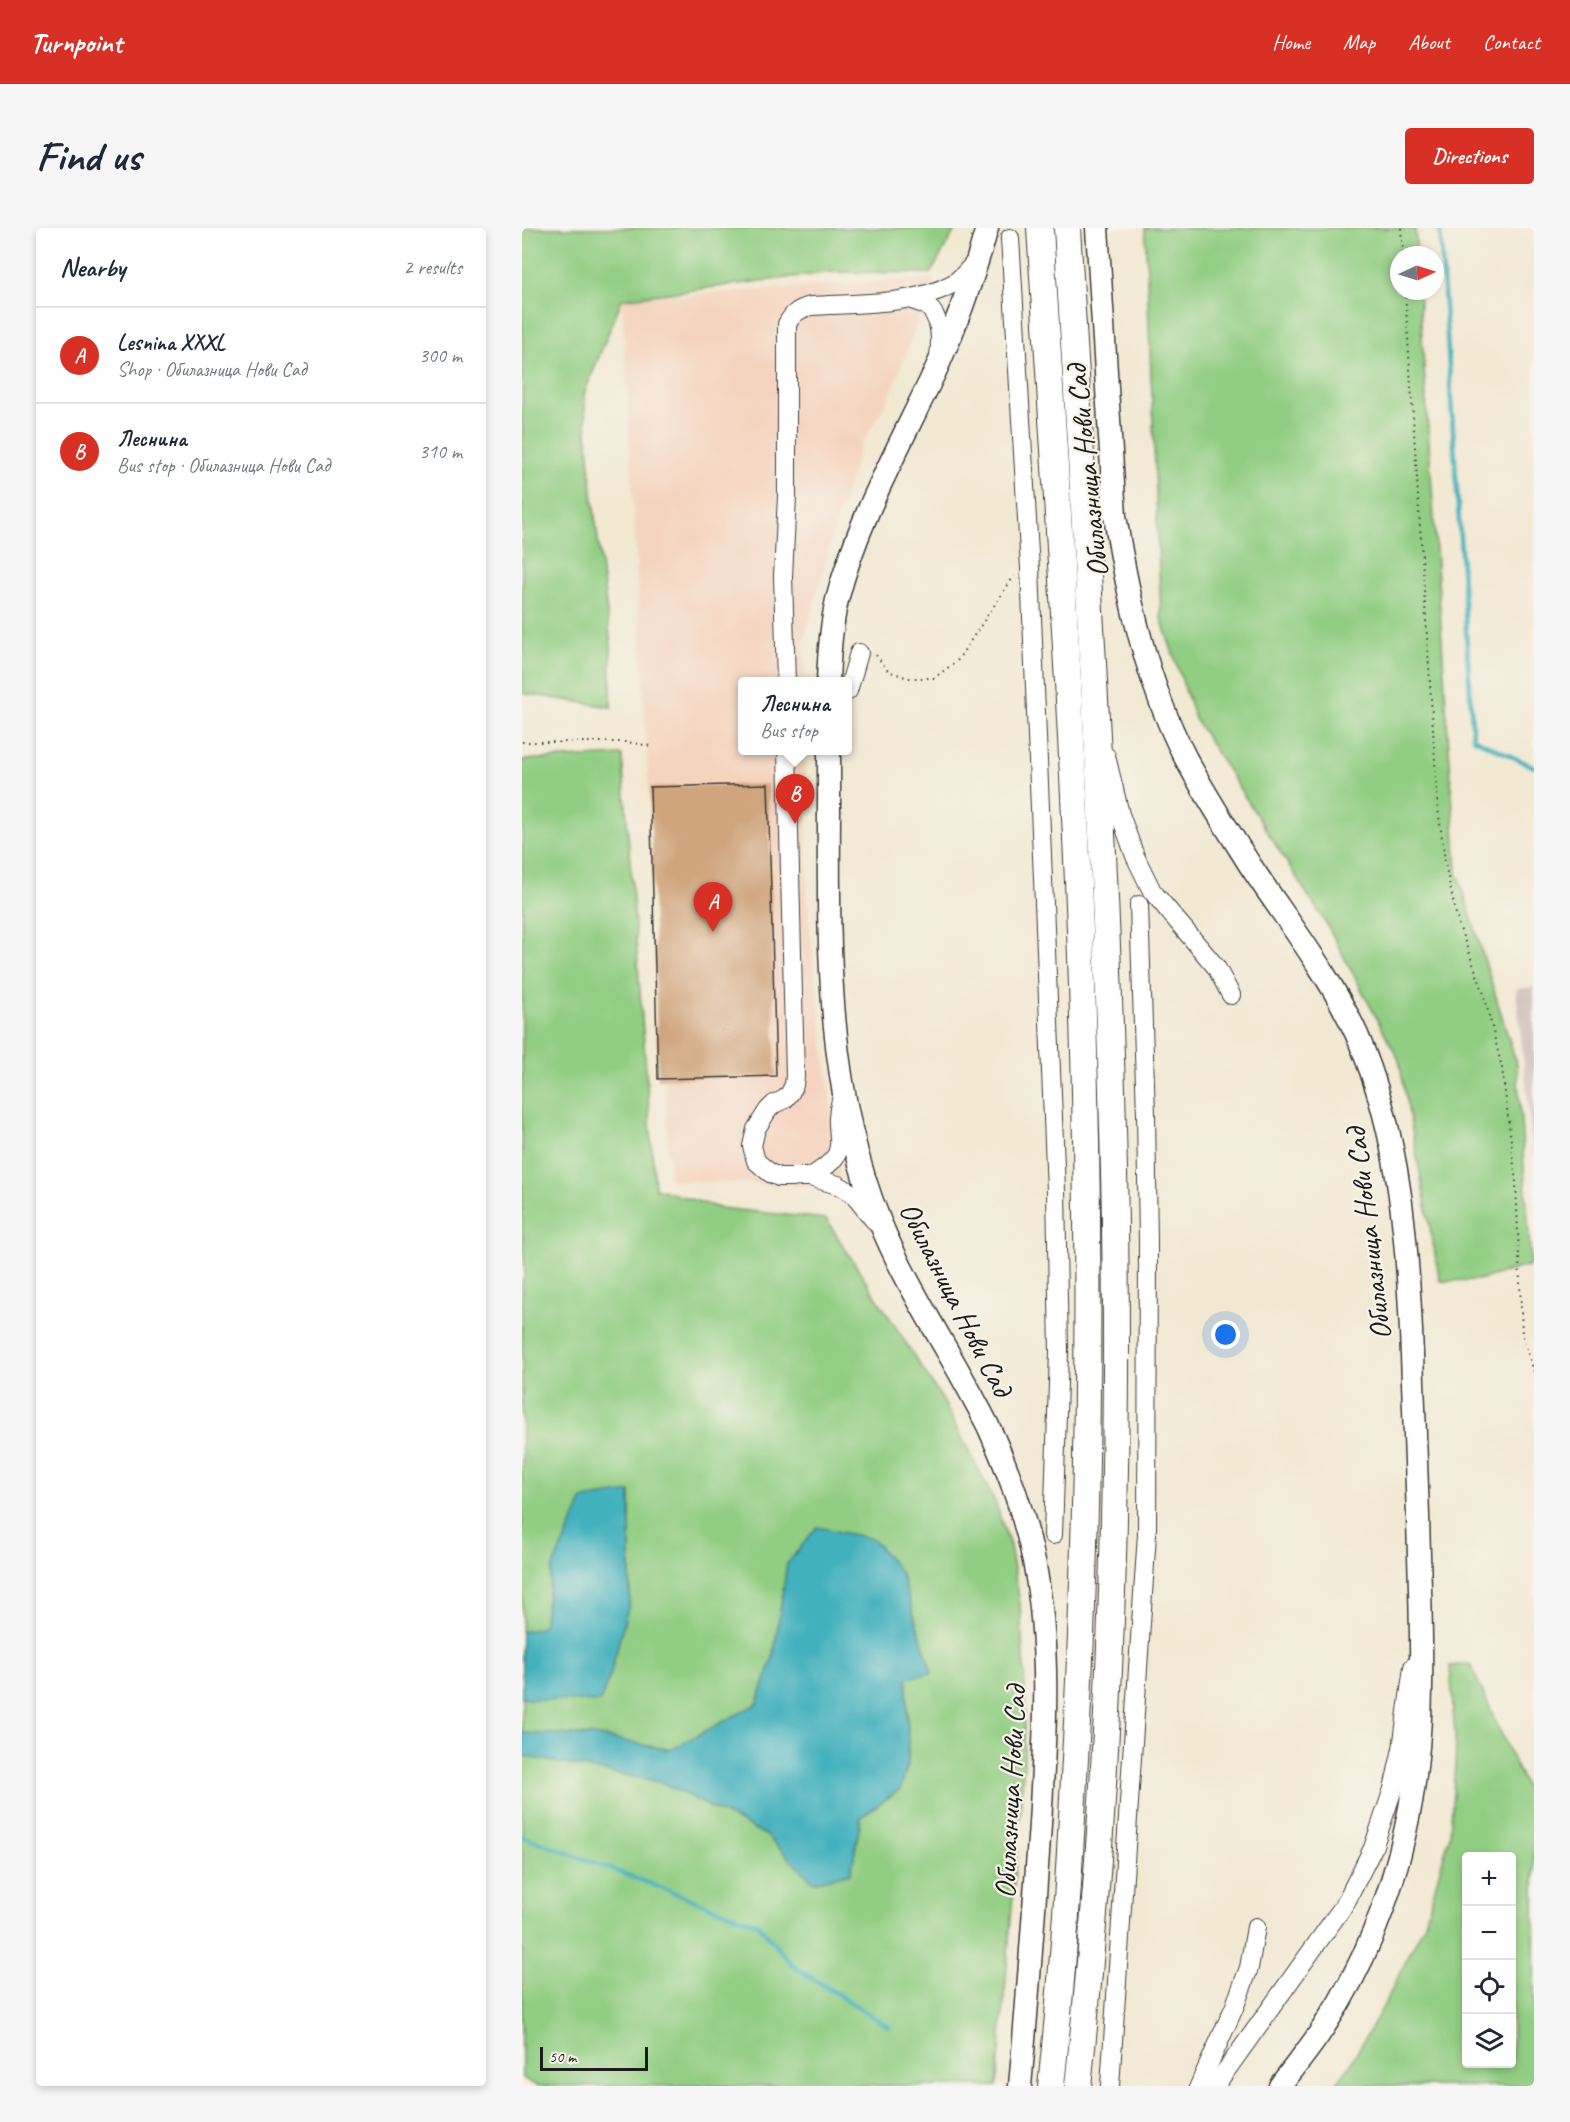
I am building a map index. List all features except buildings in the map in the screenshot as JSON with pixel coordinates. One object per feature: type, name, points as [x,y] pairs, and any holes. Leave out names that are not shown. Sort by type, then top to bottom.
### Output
[{"type":"highway","points":[[1040,228],[1064,614],[1081,956],[1088,1296],[1086,1530],[1078,1715],[1059,2006],[1051,2086]]},
{"type":"highway","points":[[1067,228],[1108,957],[1116,1379],[1113,1537],[1105,1726],[1098,1845],[1077,2086]]},
{"type":"main road","points":[[828,677],[831,634],[837,601],[852,553],[938,364],[961,308],[987,228]]},
{"type":"main road","name":"Обилазница Нови Сад","points":[[1097,228],[1115,516],[1130,597],[1150,667],[1185,757],[1251,866],[1319,964],[1345,1011],[1371,1070],[1391,1136],[1398,1177],[1409,1285],[1422,1692],[1419,1741],[1411,1801],[1397,1864],[1374,1928],[1341,1999],[1325,2026],[1280,2086]]},
{"type":"main road","name":"Обилазница Нови Сад","points":[[829,755],[830,969],[844,1093],[856,1154],[881,1225],[920,1304],[990,1430],[1023,1516],[1034,1562],[1043,1623],[1046,1726],[1031,1973],[1020,2086]]},
{"type":"lane","points":[[1010,238],[1030,569],[1056,1190],[1059,1352],[1053,1535]]},
{"type":"lane","points":[[786,677],[783,576],[787,496],[787,324],[799,309],[811,306],[909,299],[939,290],[955,282],[978,258]]},
{"type":"lane","points":[[909,299],[927,306],[935,316],[941,341],[938,364]]},
{"type":"lane","points":[[852,677],[859,653]]},
{"type":"lane","points":[[1096,713],[1120,814],[1135,856],[1152,891],[1216,967],[1231,995]]},
{"type":"lane","points":[[787,755],[795,1076],[790,1094],[785,1100],[774,1104],[763,1116],[756,1129],[752,1146],[756,1161],[770,1173],[790,1178],[810,1177],[838,1185],[853,1194],[873,1219],[881,1225]]},
{"type":"lane","points":[[830,850],[838,755]]},
{"type":"lane","points":[[1110,2086],[1147,1534],[1148,1231],[1139,905]]},
{"type":"lane","points":[[810,1177],[827,1167],[838,1154],[840,1103],[844,1093]]},
{"type":"lane","points":[[1215,2086],[1345,1905],[1373,1848],[1393,1789],[1402,1749],[1420,1611]]},
{"type":"lane","points":[[1199,2086],[1249,1968],[1256,1927]]},
{"type":"path","points":[[1401,228],[1402,246]]},
{"type":"path","points":[[1406,300],[1438,808],[1446,868],[1458,923],[1483,991],[1502,1068],[1516,1182],[1522,1333],[1534,1372]]},
{"type":"path","points":[[859,653],[866,648],[878,656],[888,671],[898,675],[908,678],[934,678],[957,661],[1014,576],[1030,569]]},
{"type":"path","points":[[522,742],[627,742],[650,746]]},
{"type":"shaded area","points":[[934,278],[890,397],[861,445],[833,533],[804,641],[805,677],[738,677],[738,755],[806,755],[808,916],[841,1187],[670,1180],[622,299]]},
{"type":"shaded area","points":[[1534,987],[1534,1157],[1516,989]]},
{"type":"green space","points":[[522,228],[956,228],[931,273],[832,272],[622,299],[584,394],[592,492],[611,645],[611,707],[522,693]]},
{"type":"green space","points":[[1145,228],[1415,228],[1416,246],[1390,246],[1390,300],[1420,300],[1457,871],[1517,1065],[1531,1265],[1478,1280],[1440,1281],[1399,1060],[1327,925],[1195,719],[1161,618]]},
{"type":"green space","points":[[622,755],[655,1188],[719,1208],[826,1219],[942,1399],[995,1502],[1010,1546],[1020,1603],[1025,1685],[1024,1764],[997,2086],[537,2086],[522,2078],[522,1756],[661,1782],[766,1835],[814,1882],[851,1873],[861,1817],[900,1789],[908,1765],[907,1677],[931,1673],[787,1564],[773,1658],[757,1704],[670,1750],[598,1736],[522,1733],[522,1696],[529,1699],[630,1600],[630,1493],[552,1569],[543,1627],[522,1632],[522,1282],[525,1275],[522,1228],[522,760]]},
{"type":"green space","points":[[1470,1664],[1534,1806],[1534,2086],[1334,2086],[1348,2068],[1384,2005],[1425,1923],[1450,1834],[1456,1750],[1450,1666]]},
{"type":"water","points":[[630,1492],[630,1600],[611,1673],[600,1702],[529,1699],[522,1696],[522,1632],[543,1627],[552,1569],[583,1499]]},
{"type":"water","points":[[817,1527],[873,1539],[901,1573],[932,1673],[907,1678],[908,1765],[900,1789],[861,1817],[851,1873],[814,1882],[766,1835],[661,1782],[522,1756],[522,1733],[598,1736],[670,1750],[757,1704],[773,1658],[787,1564]]},
{"type":"waterway","points":[[1440,228],[1473,738],[1534,767]]},
{"type":"waterway","points":[[522,1836],[758,1924],[793,1966],[889,2027]]},
{"type":"place","name":"Леснина","points":[[795,824]]},
{"type":"place","name":"Lesnina XXXL","points":[[713,932]]}]
